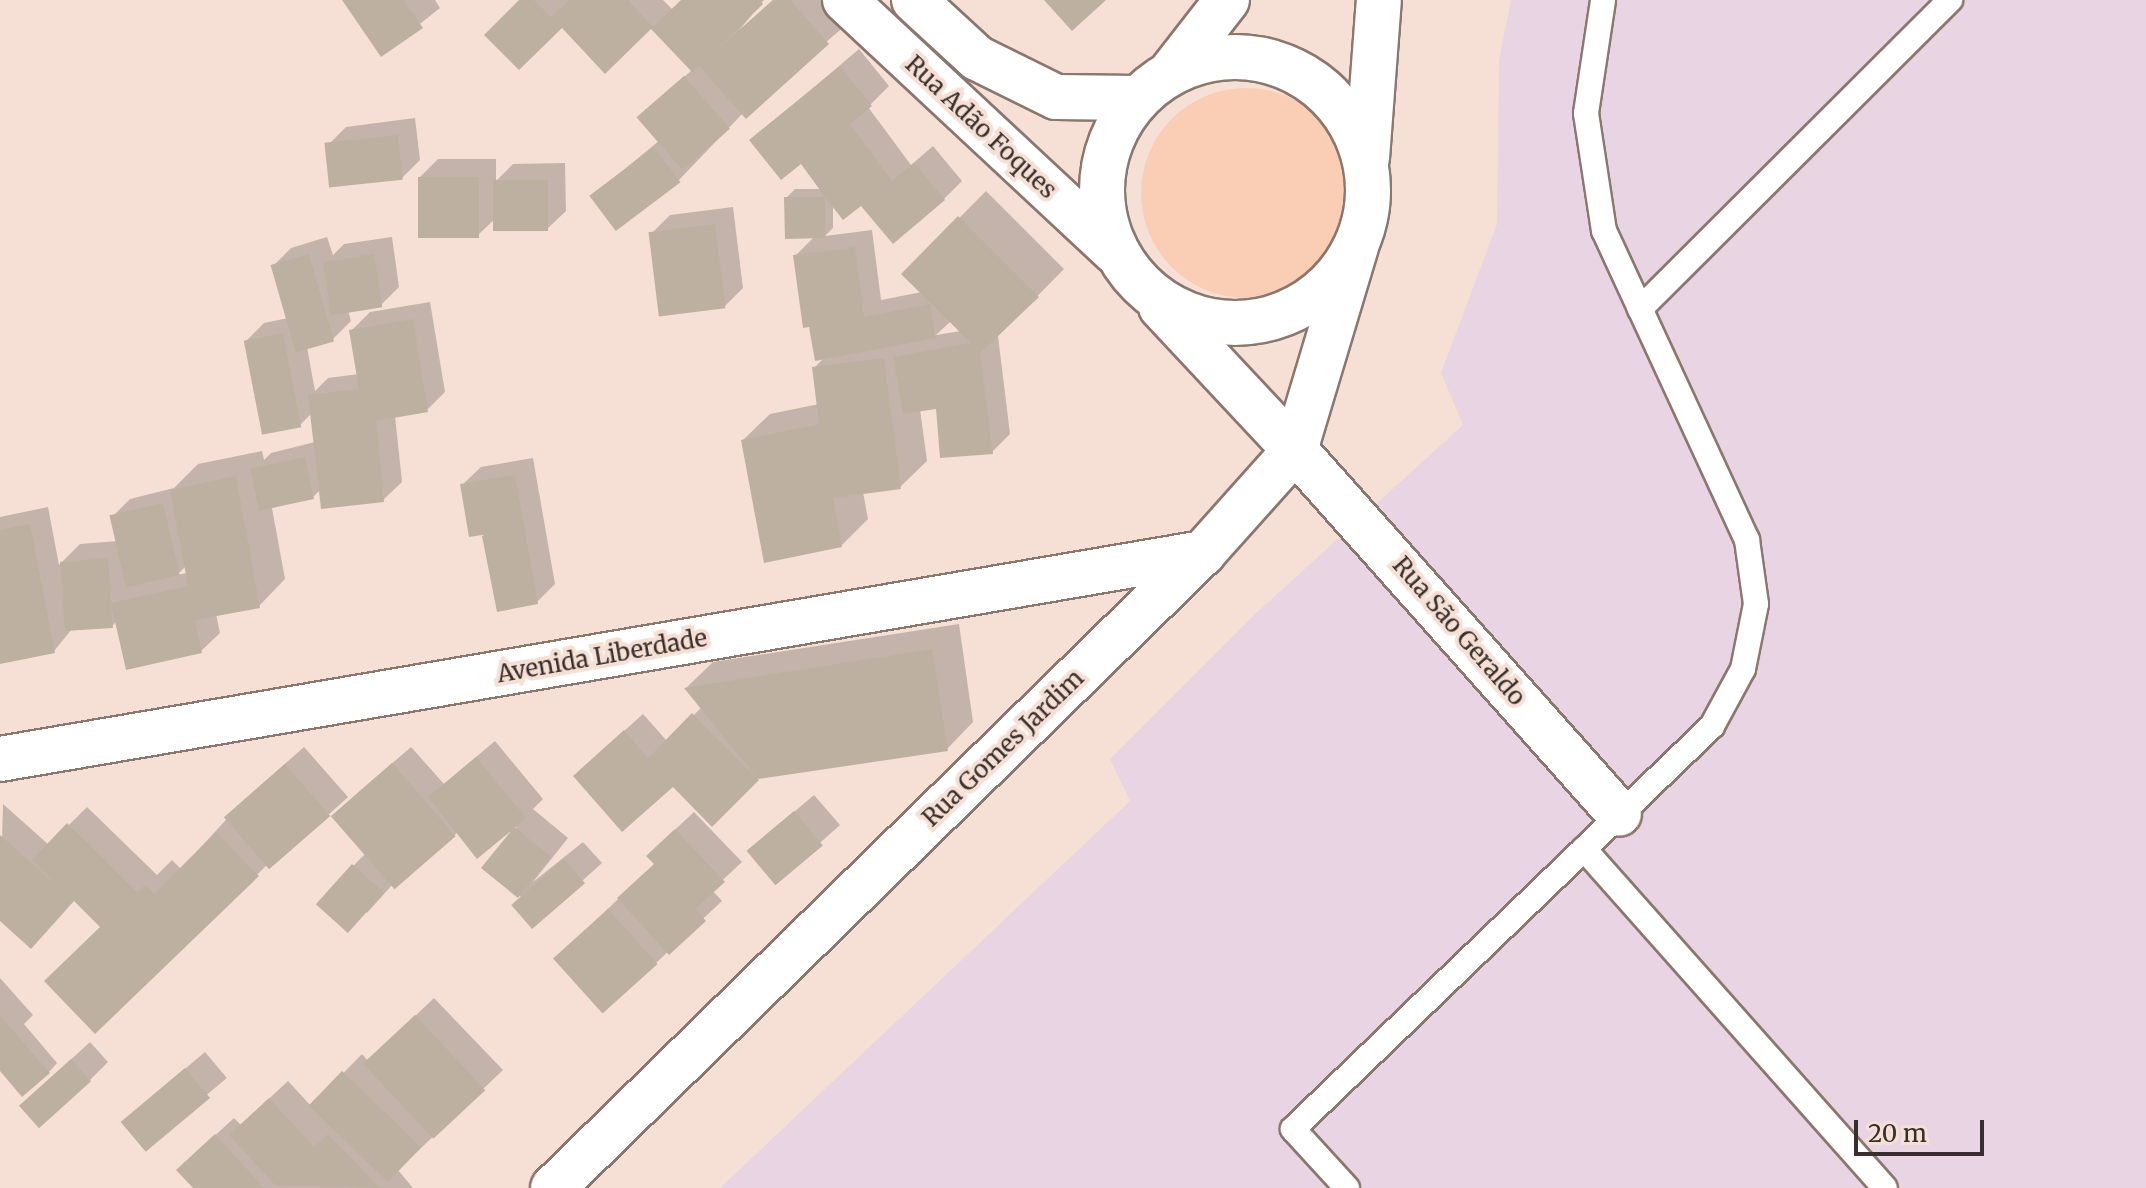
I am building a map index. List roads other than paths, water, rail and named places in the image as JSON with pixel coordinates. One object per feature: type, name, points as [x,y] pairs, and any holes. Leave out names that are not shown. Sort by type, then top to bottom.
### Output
[{"type":"street","name":"Rua Adão Foques","points":[[845,0],[1130,271],[1295,450]]},
{"type":"street","name":"Rua Adão Foques","points":[[914,0],[977,58],[1056,97],[1155,85]]},
{"type":"street","points":[[1227,0],[1114,132],[1102,173],[1103,215],[1130,271],[1177,311],[1218,323],[1259,322],[1299,308],[1330,286],[1356,247],[1368,207],[1367,165],[1379,0]]},
{"type":"street","points":[[1155,85],[1211,58],[1253,57],[1293,68],[1327,92],[1352,125],[1367,165]]},
{"type":"street","name":"Rua Gomes Jardim","points":[[553,1188],[1203,553],[1295,450],[1356,247]]},
{"type":"street","name":"Rua São Geraldo","points":[[1295,450],[1619,814]]},
{"type":"street","name":"Avenida Liberdade","points":[[0,759],[1203,553]]},
{"type":"lane","points":[[1347,1188],[1293,1129],[1712,726],[1743,669],[1756,604],[1747,540],[1604,231],[1586,113],[1603,0]]},
{"type":"lane","points":[[1640,309],[1950,0]]},
{"type":"lane","points":[[1584,849],[1885,1188]]}]
